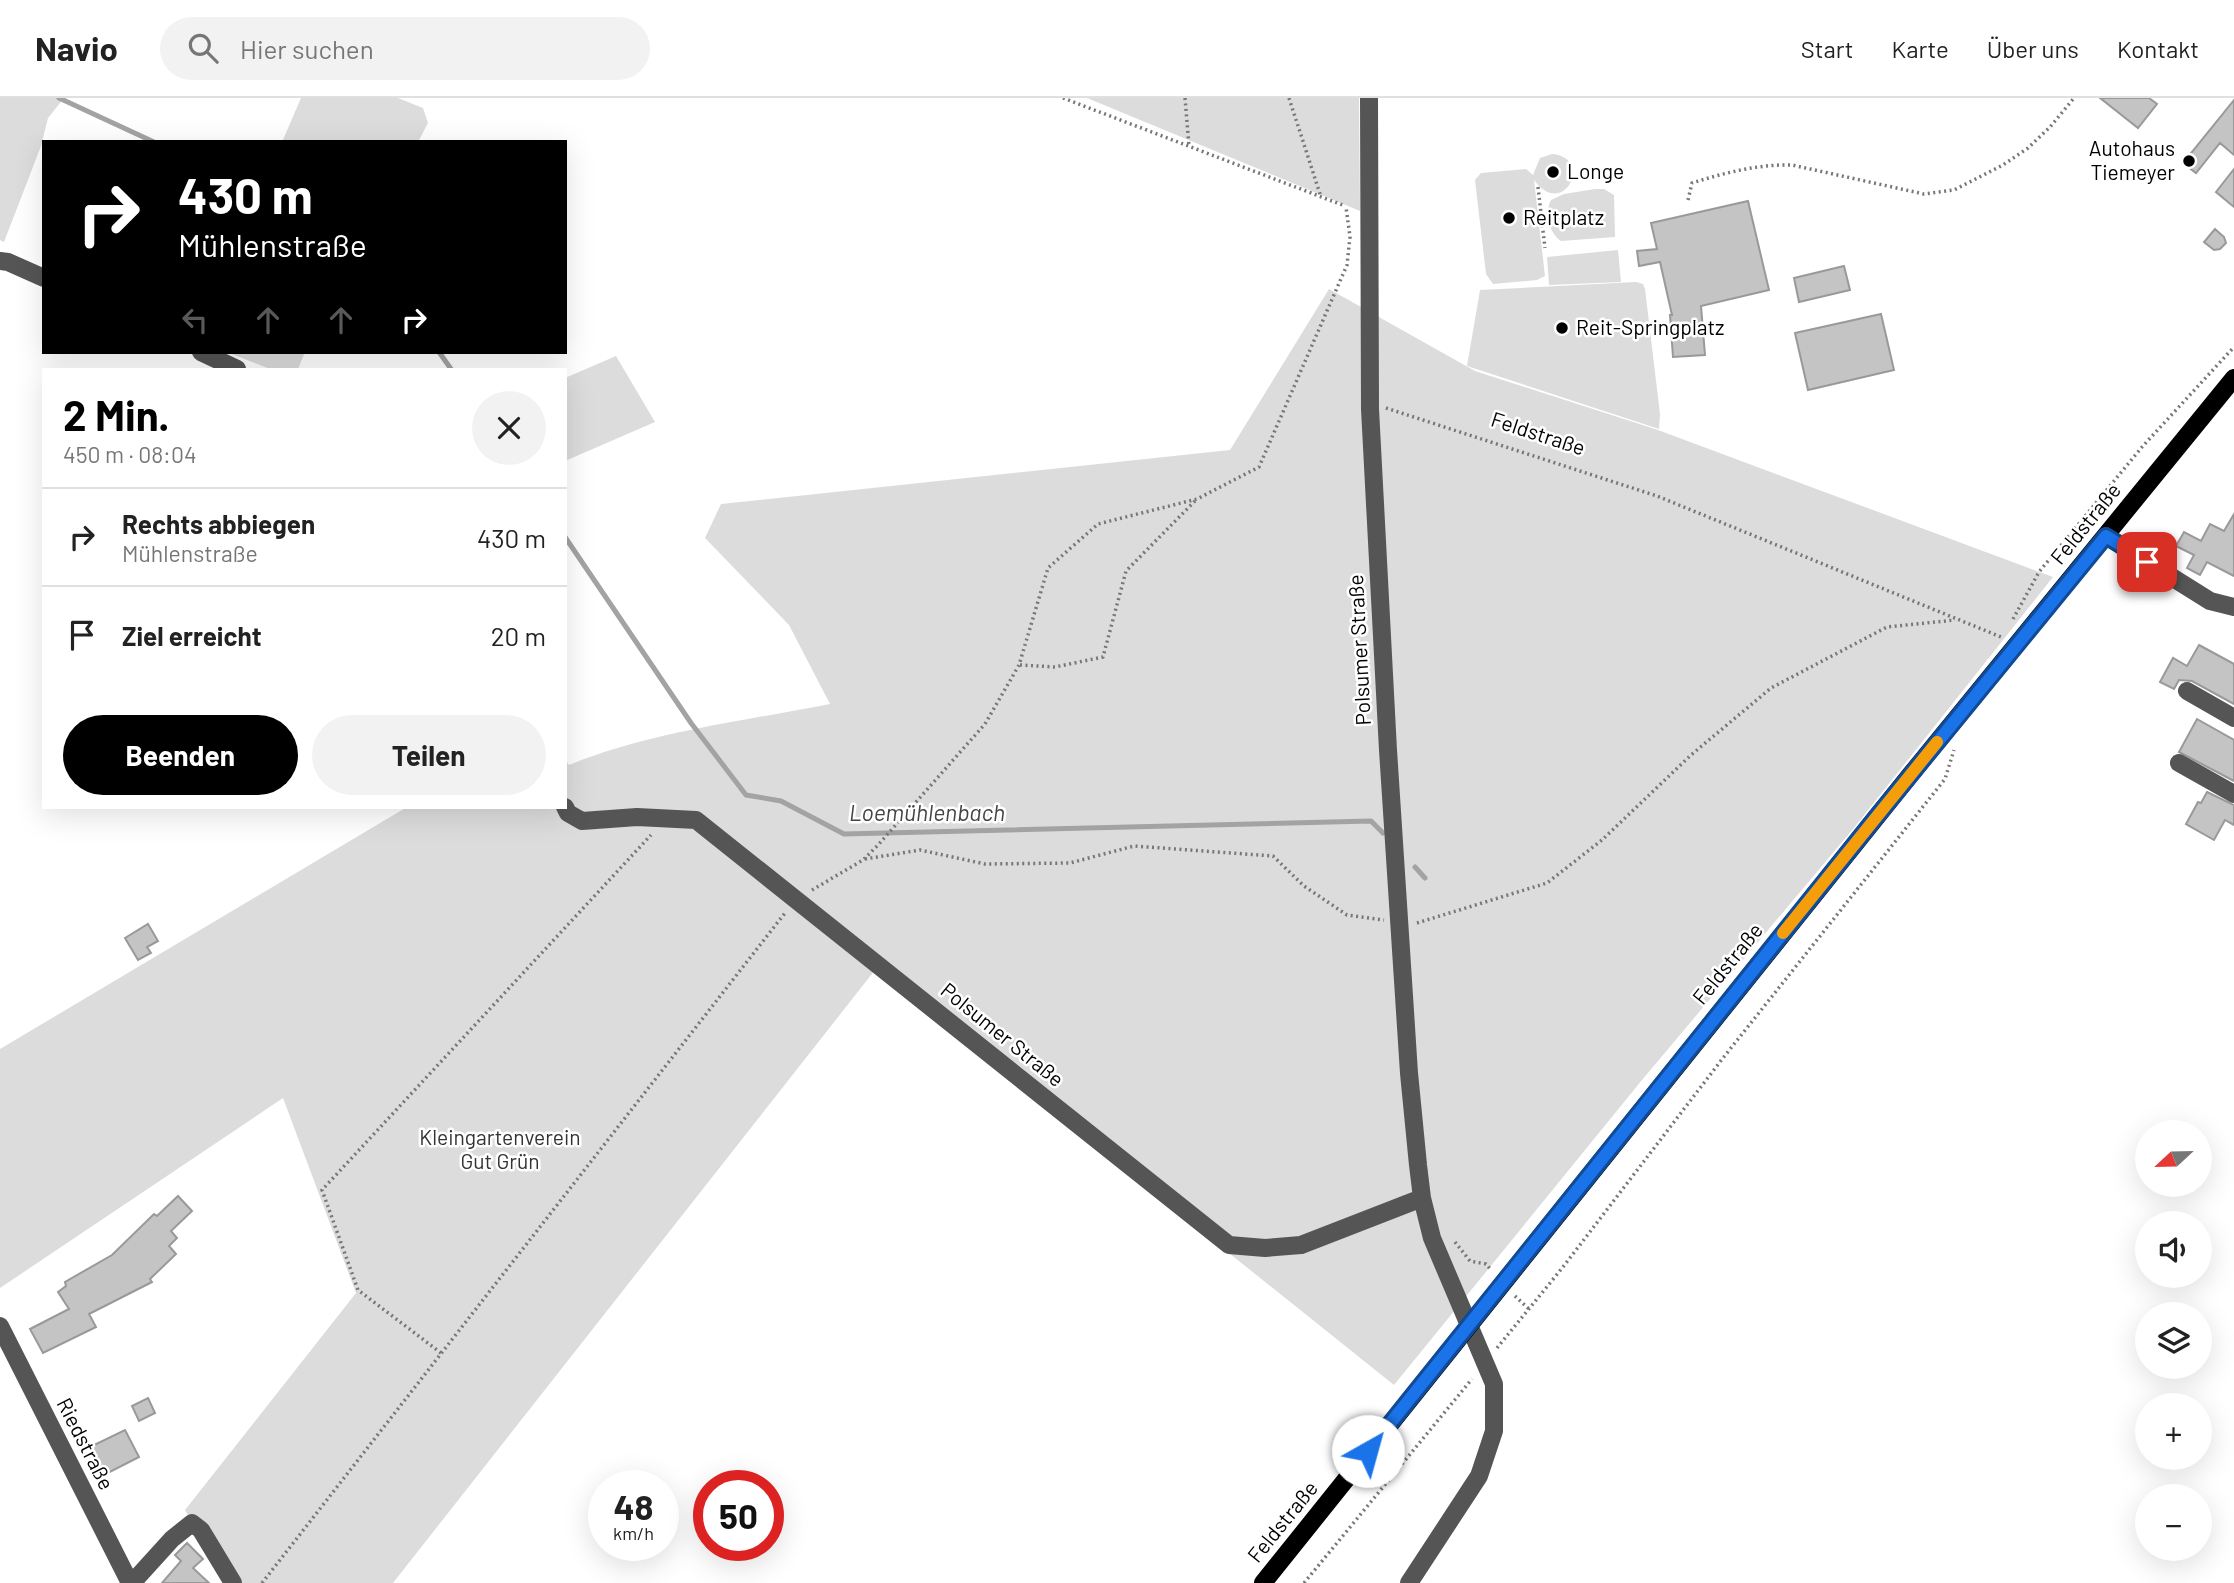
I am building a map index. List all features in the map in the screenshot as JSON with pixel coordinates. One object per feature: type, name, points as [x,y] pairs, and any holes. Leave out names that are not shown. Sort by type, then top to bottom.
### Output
[{"type":"main road","name":"Feldstraße","points":[[1263,1583],[1885,806],[2234,378]]},
{"type":"street","name":"Polsumer Straße","points":[[1369,98],[1369,218],[1378,409],[1408,923],[1409,1073],[1423,1198],[1436,1247],[1493,1384],[1494,1431],[1479,1476],[1409,1583]]},
{"type":"street","points":[[0,261],[42,277]]},
{"type":"street","points":[[205,354],[235,368]]},
{"type":"street","points":[[2106,536],[2210,601],[2234,607]]},
{"type":"street","points":[[2187,691],[2234,718]]},
{"type":"street","points":[[2179,763],[2234,794]]},
{"type":"street","name":"Polsumer Straße","points":[[566,809],[582,821],[637,817],[696,820],[1228,1245],[1265,1248],[1301,1245],[1423,1198]]},
{"type":"street","name":"Riedstraße","points":[[0,1326],[131,1583]]},
{"type":"street","points":[[131,1583],[172,1539],[192,1523],[201,1530],[233,1583]]},
{"type":"path","points":[[1063,98],[1369,218]]},
{"type":"path","points":[[1185,98],[1189,146]]},
{"type":"path","points":[[1289,98],[1321,197]]},
{"type":"path","points":[[1688,200],[1692,183],[1719,174],[1775,164],[1792,165],[1924,194],[1954,190],[2003,165],[2028,148],[2074,98]]},
{"type":"path","points":[[1538,187],[1545,248]]},
{"type":"path","points":[[262,1583],[796,899],[863,860],[985,724],[1018,665],[1048,568],[1098,524],[1197,499],[1259,467],[1347,265],[1349,237],[1346,207]]},
{"type":"path","points":[[1378,409],[1387,421]]},
{"type":"path","name":"Feldstraße","points":[[1378,409],[1657,496],[2002,638]]},
{"type":"path","points":[[1018,665],[1055,667],[1103,657],[1126,571],[1197,499]]},
{"type":"path","points":[[863,860],[920,849],[985,864],[1070,863],[1133,846],[1273,856],[1304,886],[1346,915],[1408,923],[1547,883],[1602,840],[1691,755],[1771,688],[1886,627],[1957,620]]},
{"type":"path","points":[[441,1353],[358,1290],[322,1190],[667,818]]},
{"type":"path","points":[[1304,1583],[1529,1309],[1486,1265],[1470,1261],[1462,1254],[1450,1234]]},
{"type":"green space","points":[[0,98],[64,98],[48,118],[41,146],[4,242],[0,240]]},
{"type":"green space","points":[[301,98],[398,98],[423,108],[428,123],[419,140],[283,140]]},
{"type":"green space","points":[[1087,98],[1359,98],[1360,211]]},
{"type":"green space","name":"Reitplatz","points":[[1552,154],[1565,158],[1571,165],[1573,175],[1564,190],[1555,193],[1545,191],[1534,180],[1545,276],[1537,280],[1493,284],[1486,274],[1475,180],[1481,173],[1526,169],[1533,175],[1540,158]]},
{"type":"green space","points":[[1604,189],[1614,195],[1615,237],[1561,241],[1553,233],[1549,222],[1551,200],[1564,194]]},
{"type":"green space","points":[[1618,250],[1621,282],[1549,285],[1547,257]]},
{"type":"green space","name":"Reit-Springplatz","points":[[1636,282],[1643,284],[1645,289],[1660,414],[1659,429],[1467,366],[1480,290]]},
{"type":"green space","name":"Kleingartenverein Gut Grün","points":[[1329,289],[1475,371],[1658,430],[2053,577],[1853,829],[1642,1080],[1394,1385],[875,970],[393,1583],[227,1583],[185,1510],[356,1293],[283,1098],[0,1288],[0,1049],[404,809],[567,809],[567,762],[569,765],[665,736],[830,704],[789,625],[705,538],[721,504],[1230,450]]},
{"type":"green space","points":[[232,354],[304,354],[298,368],[267,368]]},
{"type":"green space","points":[[616,356],[655,422],[567,460],[567,377]]},
{"type":"building","points":[[2100,98],[2149,98],[2157,104],[2138,128]]},
{"type":"building","points":[[2234,100],[2234,155],[2220,143],[2196,173],[2183,163]]},
{"type":"building","points":[[2234,169],[2234,207],[2216,192]]},
{"type":"building","points":[[1748,201],[1769,290],[1701,306],[1705,355],[1673,357],[1672,315],[1660,262],[1639,266],[1637,251],[1657,249],[1651,223]]},
{"type":"building","points":[[2215,229],[2224,237],[2226,243],[2220,249],[2214,250],[2204,242]]},
{"type":"building","points":[[1844,266],[1850,290],[1799,302],[1794,278]]},
{"type":"building","points":[[1881,314],[1894,370],[1808,390],[1795,333]]},
{"type":"building","points":[[2234,514],[2234,576],[2207,562],[2200,575],[2187,568],[2194,555],[2176,546],[2184,532],[2201,541],[2210,524],[2224,531]]},
{"type":"building","points":[[2199,645],[2234,664],[2234,704],[2192,681],[2179,680],[2174,689],[2160,682],[2173,658],[2187,666]]},
{"type":"building","points":[[2197,719],[2234,740],[2234,781],[2179,752]]},
{"type":"building","points":[[2207,792],[2234,805],[2234,825],[2225,820],[2214,840],[2186,824]]},
{"type":"building","points":[[148,924],[158,941],[147,947],[151,953],[138,960],[125,938]]},
{"type":"building","points":[[178,1196],[192,1211],[171,1231],[177,1238],[169,1246],[176,1254],[150,1279],[152,1282],[89,1314],[96,1327],[43,1353],[30,1329],[69,1309],[58,1292],[66,1286],[65,1282],[112,1255],[154,1214],[157,1216]]},
{"type":"building","points":[[148,1398],[155,1413],[139,1421],[132,1406]]},
{"type":"building","points":[[125,1430],[139,1457],[104,1475],[90,1447]]},
{"type":"building","points":[[187,1543],[203,1559],[193,1568],[209,1583],[162,1583],[181,1561],[175,1555]]},
{"type":"waterway","name":"Loemühlenbach","points":[[59,98],[150,140]]},
{"type":"waterway","name":"Loemühlenbach","points":[[440,354],[450,368]]},
{"type":"waterway","name":"Loemühlenbach","points":[[567,540],[691,723],[746,795],[781,801],[844,834],[1371,821],[1383,833]]},
{"type":"waterway","name":"Loemühlenbach","points":[[1415,867],[1425,878]]},
{"type":"slow traffic","points":[[1783,933],[1937,742]]},
{"type":"place","name":"Autohaus Tiemeyer","points":[[2189,161]]},
{"type":"place","name":"Longe","points":[[1553,172]]},
{"type":"place","name":"Reitplatz","points":[[1509,218]]},
{"type":"place","name":"Reit-Springplatz","points":[[1562,328]]},
{"type":"route","points":[[1368,1451],[1877,816],[2106,536],[2147,562]]}]
